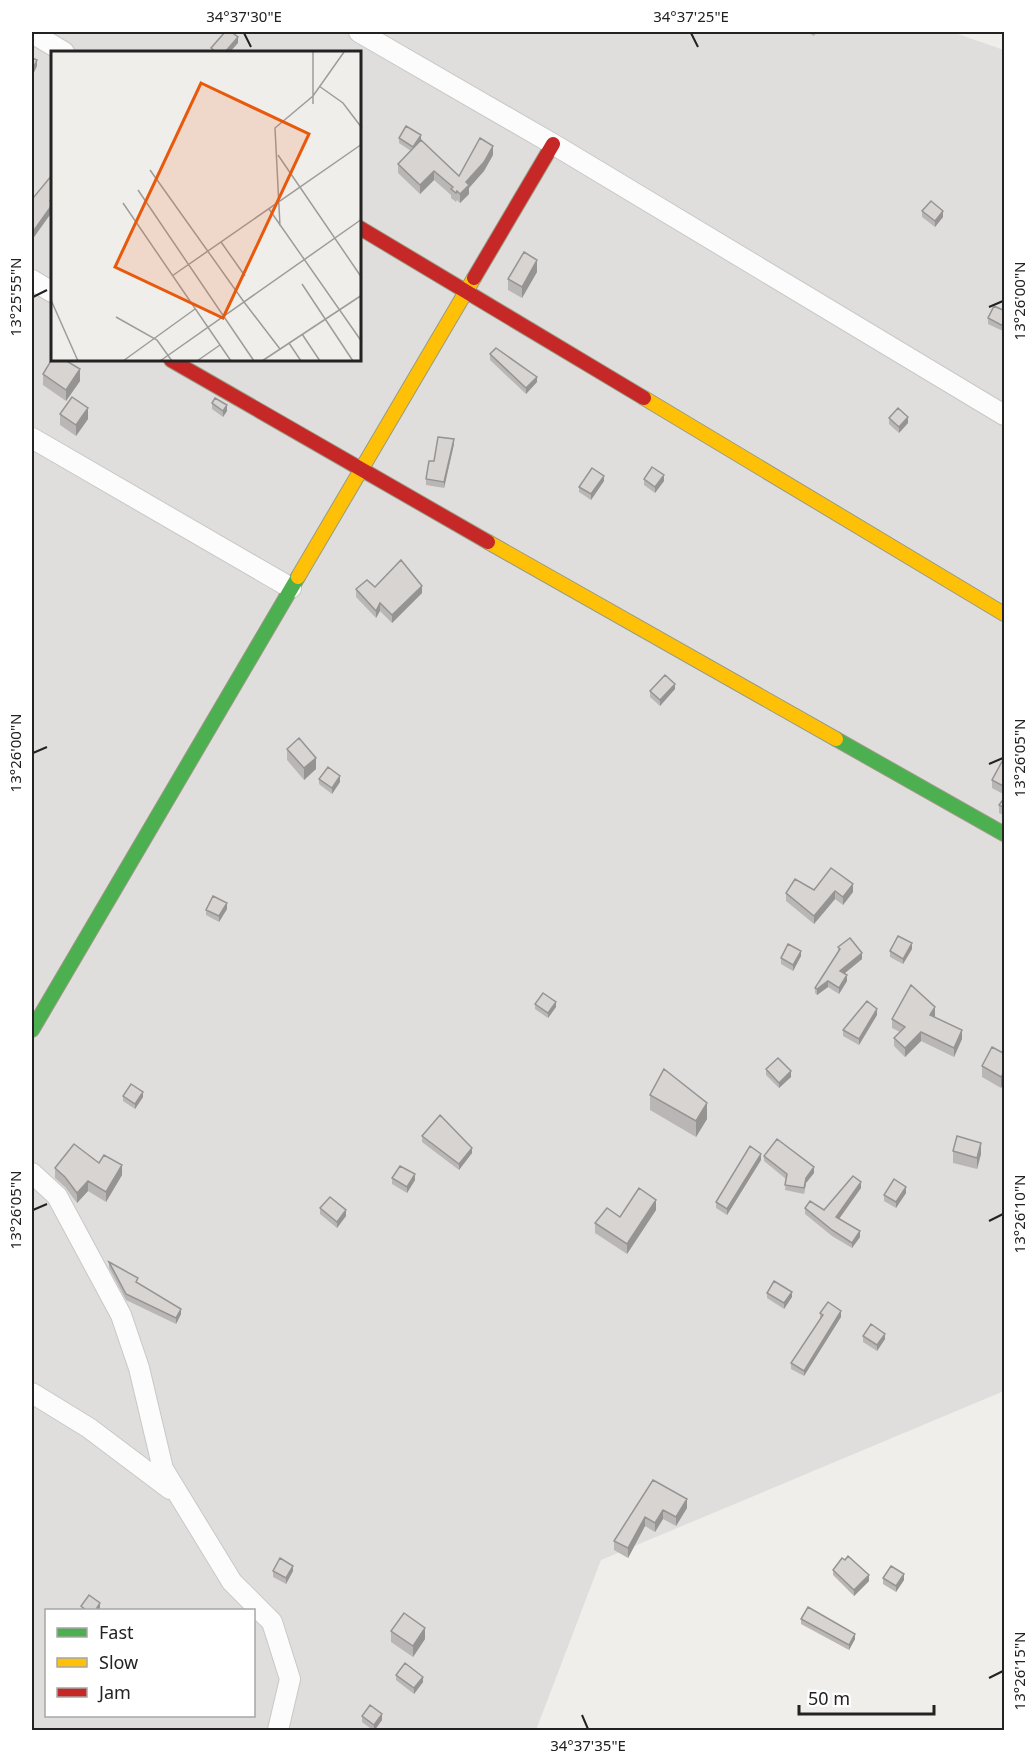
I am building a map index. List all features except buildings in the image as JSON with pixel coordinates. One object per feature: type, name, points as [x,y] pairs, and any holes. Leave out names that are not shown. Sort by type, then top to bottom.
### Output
[{"type":"street","points":[[359,32],[553,144],[1005,415]]},
{"type":"street","points":[[32,33],[62,51]]},
{"type":"street","points":[[33,1024],[553,144]]},
{"type":"street","points":[[362,229],[1005,614]]},
{"type":"street","points":[[32,280],[51,291]]},
{"type":"street","points":[[174,362],[1005,834]]},
{"type":"street","points":[[32,438],[291,588]]},
{"type":"street","points":[[32,1173],[57,1196],[121,1315],[139,1368],[163,1469],[232,1582],[272,1622],[290,1679],[278,1731]]},
{"type":"street","points":[[32,1393],[89,1428],[179,1496]]},
{"type":"shaded area","points":[[32,32],[952,32],[1004,50],[1004,1391],[601,1560],[536,1730],[32,1730]]},
{"type":"traffic: fast","points":[[32,1030],[298,577]]},
{"type":"traffic: fast","points":[[836,739],[1004,834]]},
{"type":"traffic: slow","points":[[298,577],[474,278]]},
{"type":"traffic: slow","points":[[644,398],[1004,614]]},
{"type":"traffic: slow","points":[[488,542],[836,739]]},
{"type":"traffic: jam","points":[[474,278],[553,144]]},
{"type":"traffic: jam","points":[[362,229],[644,398]]},
{"type":"traffic: jam","points":[[174,362],[488,542]]}]
